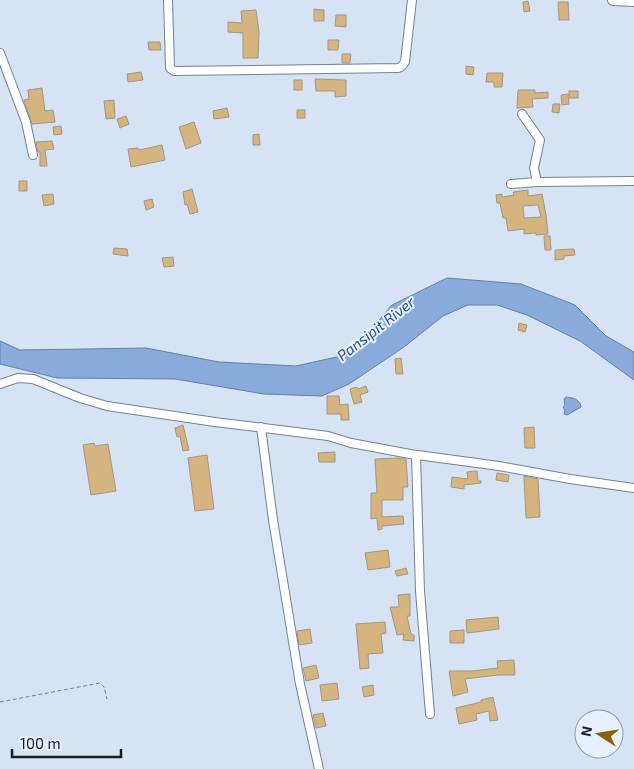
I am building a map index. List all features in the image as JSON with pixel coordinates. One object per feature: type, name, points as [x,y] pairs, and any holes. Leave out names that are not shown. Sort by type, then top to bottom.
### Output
[{"type":"street","points":[[168,0],[170,68],[174,71],[402,68],[405,62],[412,0]]},
{"type":"street","points":[[613,0],[634,1]]},
{"type":"street","points":[[0,53],[26,122],[34,155]]},
{"type":"street","points":[[522,114],[540,140],[534,168],[537,182]]},
{"type":"street","points":[[510,184],[634,181]]},
{"type":"street","points":[[0,384],[18,378],[33,379],[80,398],[107,406],[328,436],[351,443],[416,455],[507,468],[570,480],[634,488]]},
{"type":"street","points":[[261,427],[273,520],[300,684],[319,769]]},
{"type":"street","points":[[416,455],[420,591],[430,714]]},
{"type":"path","points":[[0,702],[100,683],[104,687],[106,699]]},
{"type":"water","name":"Pansipit River","points":[[447,278],[521,284],[575,305],[606,336],[634,352],[634,380],[580,341],[527,315],[497,305],[468,305],[443,316],[404,347],[349,384],[322,396],[264,394],[175,379],[57,378],[0,364],[0,341],[20,350],[146,348],[219,362],[296,366],[350,354],[392,305]]},
{"type":"water","points":[[566,397],[574,398],[581,407],[567,415],[564,414],[565,410],[563,407]]},
{"type":"building","points":[[528,1],[530,11],[524,12],[523,2]]},
{"type":"building","points":[[558,2],[568,2],[569,20],[559,20]]},
{"type":"building","points":[[314,9],[324,10],[324,21],[314,21]]},
{"type":"building","points":[[256,10],[259,32],[258,58],[243,58],[243,33],[228,32],[228,22],[242,23],[241,11]]},
{"type":"building","points":[[336,15],[346,15],[346,27],[335,26]]},
{"type":"building","points":[[328,40],[339,40],[338,50],[328,50]]},
{"type":"building","points":[[148,42],[160,42],[161,50],[149,50]]},
{"type":"building","points":[[342,54],[351,54],[350,63],[342,63]]},
{"type":"building","points":[[466,66],[474,67],[473,75],[466,74]]},
{"type":"building","points":[[141,72],[143,80],[128,82],[127,74]]},
{"type":"building","points":[[487,73],[503,73],[502,87],[494,87],[494,82],[486,82]]},
{"type":"building","points":[[315,79],[346,80],[346,96],[335,97],[335,91],[316,91]]},
{"type":"building","points":[[294,80],[302,80],[302,90],[294,90]]},
{"type":"building","points":[[42,88],[45,111],[53,110],[55,122],[32,124],[24,100],[29,99],[28,90]]},
{"type":"building","points":[[518,90],[535,90],[535,93],[548,92],[548,98],[532,99],[533,107],[517,108]]},
{"type":"building","points":[[569,91],[578,91],[578,98],[569,98]]},
{"type":"building","points":[[568,94],[569,104],[562,105],[561,95]]},
{"type":"building","points":[[114,100],[115,118],[106,119],[104,101]]},
{"type":"building","points":[[553,104],[560,104],[559,113],[552,112]]},
{"type":"building","points":[[227,108],[229,117],[214,119],[213,111]]},
{"type":"building","points":[[297,110],[305,110],[305,118],[297,118]]},
{"type":"building","points":[[126,116],[129,124],[120,128],[117,119]]},
{"type":"building","points":[[194,122],[201,143],[186,149],[179,127]]},
{"type":"building","points":[[61,126],[62,134],[54,135],[53,127]]},
{"type":"building","points":[[259,134],[260,145],[253,145],[253,135]]},
{"type":"building","points":[[52,141],[54,149],[45,150],[47,166],[40,166],[40,152],[38,152],[36,142]]},
{"type":"building","points":[[162,145],[165,160],[131,167],[128,149],[138,148],[139,150]]},
{"type":"building","points":[[19,181],[27,181],[27,191],[19,191]]},
{"type":"building","points":[[192,189],[198,212],[190,214],[187,204],[185,205],[183,192]]},
{"type":"building","points":[[528,190],[528,196],[542,194],[548,234],[524,234],[524,229],[508,231],[506,218],[503,218],[496,195],[502,194],[502,197],[514,195],[513,192]],"holes":[[[538,205],[541,217],[524,218],[523,206]]]},
{"type":"building","points":[[53,194],[54,204],[44,206],[42,195]]},
{"type":"building","points":[[152,199],[154,207],[146,210],[144,201]]},
{"type":"building","points":[[544,236],[550,236],[551,250],[545,250]]},
{"type":"building","points":[[114,248],[127,249],[128,256],[113,254]]},
{"type":"building","points":[[574,249],[575,255],[564,256],[564,259],[555,260],[555,250]]},
{"type":"building","points":[[173,257],[174,266],[164,267],[162,258]]},
{"type":"building","points":[[519,323],[527,325],[525,332],[518,330]]},
{"type":"building","points":[[401,358],[403,374],[396,374],[395,359]]},
{"type":"building","points":[[366,386],[368,392],[360,395],[362,402],[354,404],[350,389]]},
{"type":"building","points":[[327,396],[339,396],[340,405],[348,404],[349,420],[341,420],[341,414],[327,414]]},
{"type":"building","points":[[183,425],[189,450],[183,451],[180,436],[177,437],[175,428]]},
{"type":"building","points":[[534,427],[535,448],[525,448],[524,428]]},
{"type":"building","points":[[94,443],[95,446],[108,444],[116,491],[91,495],[83,445]]},
{"type":"building","points":[[335,452],[335,462],[319,462],[318,453]]},
{"type":"building","points":[[207,455],[214,509],[195,511],[188,458]]},
{"type":"building","points":[[375,459],[406,459],[408,487],[403,487],[403,500],[382,500],[382,517],[403,516],[404,524],[382,526],[382,529],[378,530],[377,518],[371,519],[371,493],[377,493]]},
{"type":"building","points":[[477,471],[478,481],[481,481],[481,483],[464,485],[464,489],[451,487],[452,477],[468,479],[467,472]]},
{"type":"building","points":[[497,473],[509,475],[508,482],[496,480]]},
{"type":"building","points":[[524,476],[538,479],[540,517],[526,518]]},
{"type":"building","points":[[388,550],[390,567],[368,570],[365,553]]},
{"type":"building","points":[[406,568],[408,574],[397,576],[395,571]]},
{"type":"building","points":[[410,594],[410,616],[407,616],[411,634],[414,635],[414,641],[403,640],[404,634],[397,635],[390,607],[399,607],[398,595]]},
{"type":"building","points":[[498,617],[499,629],[467,633],[466,620]]},
{"type":"building","points":[[385,622],[386,633],[381,634],[383,653],[368,654],[369,668],[360,669],[356,624]]},
{"type":"building","points":[[310,629],[312,643],[299,645],[297,631]]},
{"type":"building","points":[[464,630],[464,643],[450,643],[450,631]]},
{"type":"building","points":[[514,660],[515,675],[465,679],[468,692],[453,696],[449,671],[498,668],[497,661]]},
{"type":"building","points":[[316,665],[319,678],[306,681],[303,668]]},
{"type":"building","points":[[337,683],[339,699],[322,701],[320,685]]},
{"type":"building","points":[[373,685],[374,695],[364,697],[362,687]]},
{"type":"building","points":[[493,697],[498,720],[490,721],[489,711],[476,714],[477,720],[459,724],[456,708]]},
{"type":"building","points":[[323,713],[326,726],[316,728],[313,715]]}]
